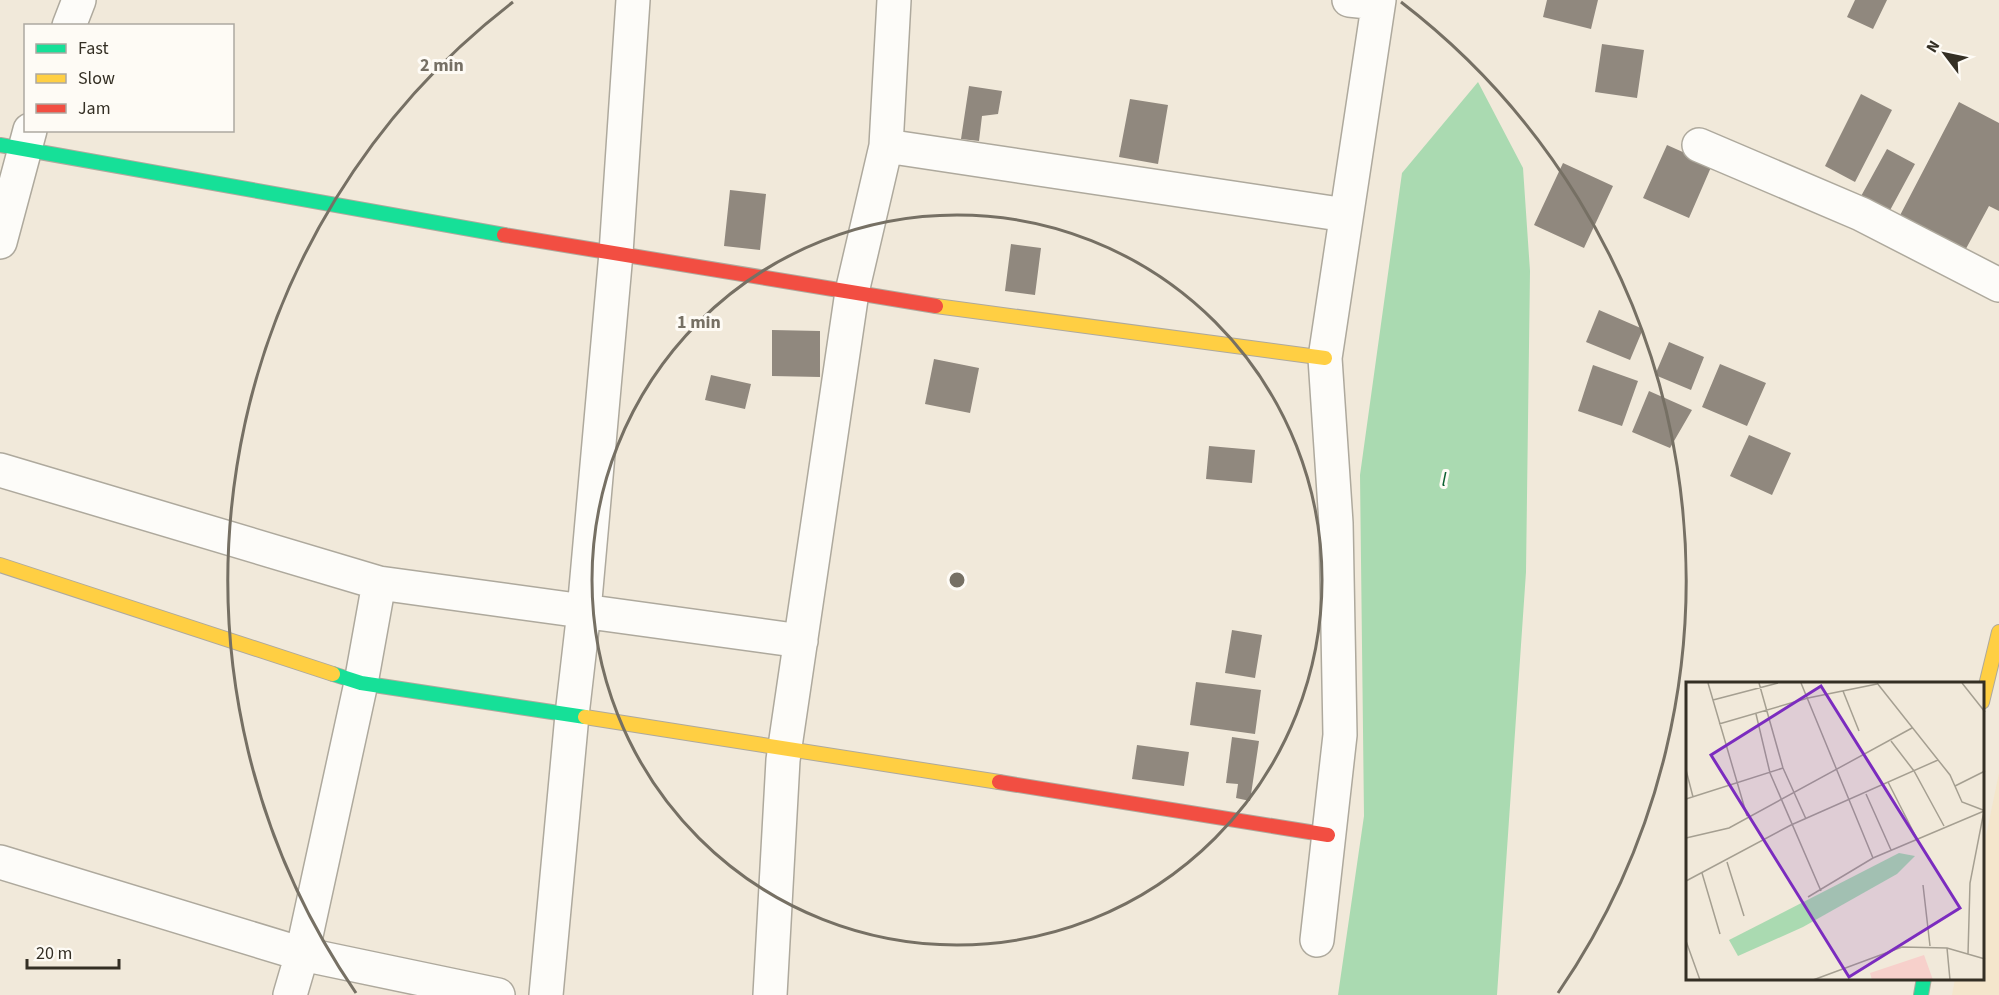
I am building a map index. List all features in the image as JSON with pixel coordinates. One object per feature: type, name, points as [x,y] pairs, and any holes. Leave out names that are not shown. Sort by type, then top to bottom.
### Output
[{"type":"street","points":[[70,24],[79,0]]},
{"type":"street","points":[[546,995],[585,611],[616,254],[633,0]]},
{"type":"street","points":[[770,995],[785,748],[852,292],[886,146],[894,0]]},
{"type":"street","points":[[1317,940],[1340,735],[1336,522],[1325,358],[1346,215],[1369,1]]},
{"type":"street","points":[[0,242],[18,142],[616,254],[979,313],[1325,358]]},
{"type":"street","points":[[1699,145],[1861,214],[1999,285]]},
{"type":"street","points":[[886,146],[1346,215]]},
{"type":"street","points":[[0,470],[379,584],[801,641]]},
{"type":"street","points":[[0,565],[361,683],[1328,835]]},
{"type":"street","points":[[290,995],[302,954],[361,683],[379,584]]},
{"type":"street","points":[[1984,698],[1999,632]]},
{"type":"street","points":[[0,862],[302,954],[498,995]]},
{"type":"street","points":[[1921,995],[1924,980]]},
{"type":"shaded area","points":[[1999,773],[1999,995],[1952,995],[1955,980],[1984,980],[1984,845]]},
{"type":"water","name":"l","points":[[1478,82],[1523,168],[1530,271],[1526,572],[1497,995],[1338,995],[1364,816],[1360,475],[1402,173]]},
{"type":"building","points":[[1547,0],[1598,0],[1591,29],[1543,17]]},
{"type":"building","points":[[1855,0],[1887,0],[1873,29],[1847,17]]},
{"type":"building","points":[[1602,44],[1644,50],[1637,98],[1595,92]]},
{"type":"building","points":[[969,86],[1002,91],[998,114],[982,116],[979,141],[961,139]]},
{"type":"building","points":[[1861,94],[1892,110],[1855,182],[1825,166]]},
{"type":"building","points":[[1130,99],[1168,105],[1158,164],[1119,157]]},
{"type":"building","points":[[1959,102],[1999,123],[1999,211],[1989,206],[1961,258],[1896,223]]},
{"type":"building","points":[[1667,145],[1712,165],[1689,218],[1643,198]]},
{"type":"building","points":[[1887,149],[1915,164],[1888,214],[1860,198]]},
{"type":"building","points":[[1563,163],[1613,186],[1584,248],[1534,225]]},
{"type":"building","points":[[730,190],[766,194],[760,250],[724,246]]},
{"type":"building","points":[[1011,244],[1041,248],[1035,295],[1005,291]]},
{"type":"building","points":[[1599,310],[1643,329],[1630,360],[1586,342]]},
{"type":"building","points":[[772,330],[820,331],[820,377],[772,376]]},
{"type":"building","points":[[1669,342],[1704,357],[1691,390],[1655,375]]},
{"type":"building","points":[[934,359],[979,368],[970,413],[925,404]]},
{"type":"building","points":[[1720,364],[1766,383],[1747,426],[1702,407]]},
{"type":"building","points":[[1593,365],[1638,381],[1622,426],[1578,411]]},
{"type":"building","points":[[711,375],[751,384],[745,409],[705,400]]},
{"type":"building","points":[[1649,391],[1692,410],[1670,448],[1632,432]]},
{"type":"building","points":[[1749,435],[1791,453],[1772,495],[1730,476]]},
{"type":"building","points":[[1209,446],[1255,450],[1252,483],[1206,479]]},
{"type":"building","points":[[1232,630],[1262,635],[1255,678],[1225,673]]},
{"type":"building","points":[[1196,682],[1261,690],[1255,734],[1190,725]]},
{"type":"building","points":[[1232,737],[1259,741],[1250,801],[1236,798],[1238,784],[1226,783]]},
{"type":"building","points":[[1137,745],[1189,752],[1184,786],[1132,779]]},
{"type":"traffic: fast","points":[[0,145],[504,235]]},
{"type":"traffic: fast","points":[[333,674],[361,683],[585,717]]},
{"type":"traffic: fast","points":[[1921,995],[1924,980]]},
{"type":"traffic: slow","points":[[936,306],[1325,358]]},
{"type":"traffic: slow","points":[[0,565],[333,674]]},
{"type":"traffic: slow","points":[[1984,694],[1999,632]]},
{"type":"traffic: slow","points":[[585,717],[999,782]]},
{"type":"traffic: jam","points":[[504,235],[936,306]]},
{"type":"traffic: jam","points":[[999,782],[1328,835]]}]
